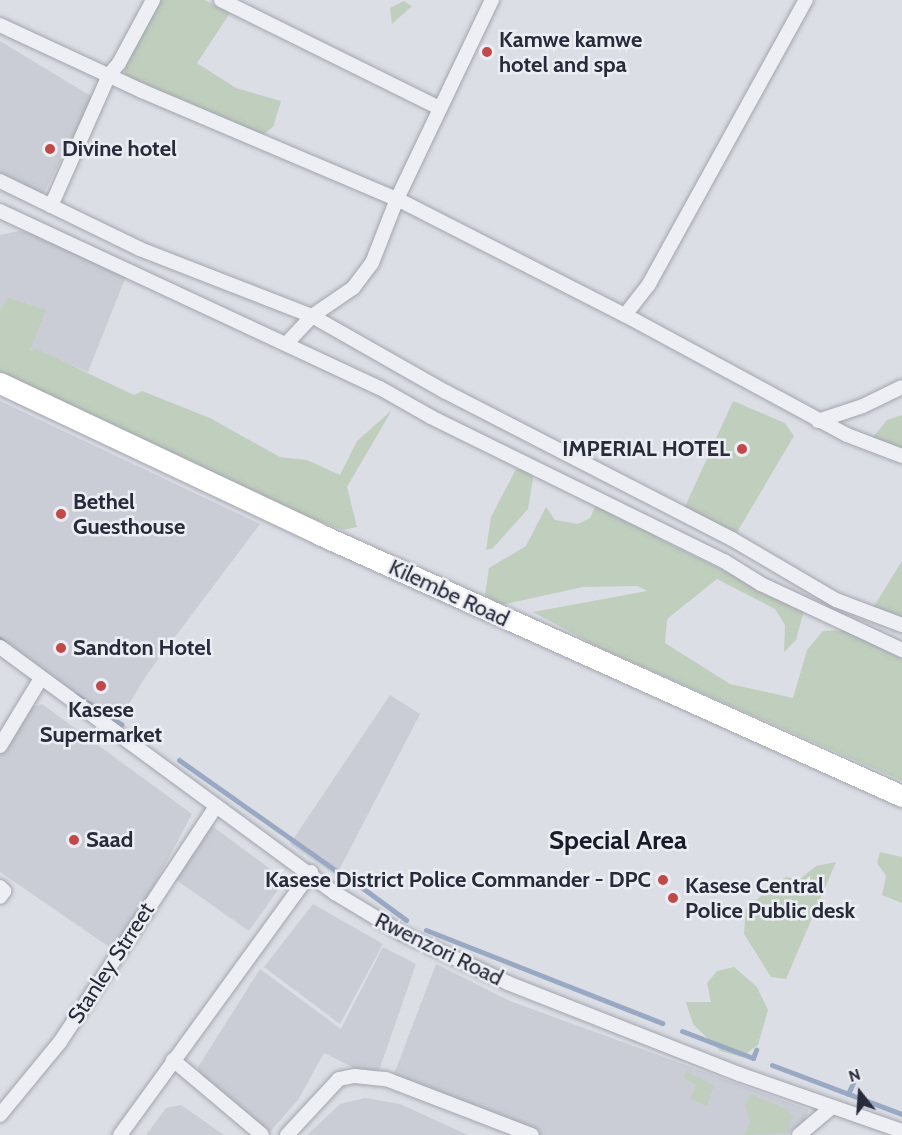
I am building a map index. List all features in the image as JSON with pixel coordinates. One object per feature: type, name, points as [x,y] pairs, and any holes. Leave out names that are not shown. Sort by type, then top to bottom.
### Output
[{"type":"main road","name":"Kilembe Road","points":[[0,383],[319,534],[902,796]]},
{"type":"street","points":[[51,206],[109,75],[119,63],[153,0]]},
{"type":"street","points":[[221,0],[440,108]]},
{"type":"street","points":[[287,343],[312,316],[353,288],[372,263],[397,199],[492,0]]},
{"type":"street","points":[[625,315],[649,284],[806,0]]},
{"type":"street","points":[[0,25],[109,75],[397,199],[625,315],[856,440],[902,456]]},
{"type":"street","points":[[0,181],[140,249],[312,316],[425,381],[732,539],[836,600],[902,625]]},
{"type":"street","points":[[0,211],[287,343],[724,561],[761,584],[902,650]]},
{"type":"street","points":[[818,420],[863,406],[902,387]]},
{"type":"street","name":"Rwenzori Road","points":[[0,647],[40,680],[311,872],[359,910],[488,974],[738,1074],[902,1131]]},
{"type":"street","points":[[0,746],[40,680]]},
{"type":"street","name":"Stanley Strreet","points":[[0,1115],[60,1042],[216,806]]},
{"type":"street","points":[[120,1135],[311,872]]},
{"type":"street","points":[[0,887],[4,891],[0,897]]},
{"type":"street","points":[[173,1060],[262,1135]]},
{"type":"street","points":[[287,1135],[339,1079],[355,1076],[386,1079],[532,1135]]},
{"type":"street","points":[[799,1135],[832,1107]]},
{"type":"shaded area","points":[[0,41],[94,98],[39,202],[0,184]]},
{"type":"shaded area","points":[[19,231],[71,240],[130,266],[88,372],[0,337],[0,235]]},
{"type":"shaded area","points":[[0,401],[260,524],[148,673],[114,728],[0,650]]},
{"type":"shaded area","points":[[390,695],[420,714],[336,876],[290,844]]},
{"type":"shaded area","points":[[42,704],[192,814],[118,953],[0,872],[0,747],[28,708]]},
{"type":"shaded area","points":[[208,823],[285,880],[249,931],[169,875]]},
{"type":"shaded area","points":[[313,904],[383,944],[340,1024],[264,967]]},
{"type":"shaded area","points":[[383,947],[416,964],[376,1079],[324,1053],[298,1100],[269,1133],[204,1086],[198,1067],[260,969],[341,1029]]},
{"type":"shaded area","points":[[436,964],[510,1001],[809,1110],[805,1120],[787,1135],[535,1135],[391,1082]]},
{"type":"shaded area","points":[[365,1098],[400,1104],[468,1135],[307,1135],[340,1104]]},
{"type":"shaded area","points":[[181,1105],[224,1135],[146,1135],[166,1108]]},
{"type":"green space","points":[[161,0],[205,0],[230,13],[197,63],[236,88],[281,101],[273,127],[259,138],[125,77],[125,67]]},
{"type":"green space","points":[[404,1],[412,6],[392,24],[390,8]]},
{"type":"green space","points":[[8,298],[46,310],[30,350],[37,349],[134,395],[142,391],[210,418],[280,457],[307,460],[340,475],[357,441],[392,410],[347,487],[357,527],[343,530],[282,508],[0,378],[0,310]]},
{"type":"green space","points":[[733,401],[785,423],[794,436],[733,539],[721,542],[680,518]]},
{"type":"green space","points":[[902,415],[902,453],[869,442],[887,420]]},
{"type":"green space","points":[[516,469],[530,469],[533,479],[528,509],[493,548],[486,550],[491,517]]},
{"type":"green space","points":[[599,498],[664,541],[804,610],[796,640],[784,652],[785,625],[775,609],[717,579],[667,619],[665,643],[730,684],[793,698],[807,650],[823,631],[847,630],[902,659],[902,781],[598,647],[533,612],[647,591],[638,586],[583,587],[501,605],[485,595],[489,568],[526,546],[546,507],[555,520],[578,524],[590,518]]},
{"type":"green space","points":[[902,561],[902,629],[871,611]]},
{"type":"green space","points":[[880,852],[902,857],[902,903],[882,895],[886,876],[877,863]]},
{"type":"green space","points":[[836,862],[786,979],[771,977],[744,934],[746,908],[786,877],[800,879],[816,866]]},
{"type":"green space","points":[[734,967],[757,987],[768,1010],[758,1045],[741,1057],[720,1051],[693,1024],[686,1002],[711,1002],[707,983],[717,971]]},
{"type":"green space","points":[[686,1071],[714,1085],[707,1106],[690,1099],[696,1084],[683,1078]]},
{"type":"green space","points":[[751,1094],[787,1109],[793,1117],[787,1133],[744,1135],[750,1122],[745,1105]]},
{"type":"waterway","points":[[76,695],[121,724]]},
{"type":"waterway","points":[[179,760],[338,872]]},
{"type":"waterway","points":[[353,881],[406,920]]},
{"type":"waterway","points":[[426,930],[662,1023]]},
{"type":"waterway","points":[[682,1031],[753,1058],[756,1050]]},
{"type":"waterway","points":[[772,1065],[902,1114]]},
{"type":"waterway","points":[[848,1094],[853,1083]]},
{"type":"place","name":"Kamwe kamwe hotel and spa","points":[[487,52]]},
{"type":"place","name":"Divine hotel","points":[[50,149]]},
{"type":"place","name":"IMPERIAL HOTEL","points":[[742,449]]},
{"type":"place","name":"Bethel Guesthouse","points":[[61,514]]},
{"type":"place","name":"Sandton Hotel","points":[[61,648]]},
{"type":"place","name":"Kasese Supermarket","points":[[101,686]]},
{"type":"place","name":"Saad","points":[[74,840]]},
{"type":"place","name":"Kasese District Police Commander - DPC","points":[[663,880]]},
{"type":"place","name":"Kasese Central Police Public desk","points":[[673,898]]},
{"type":"district","name":"Special Area","points":[[618,841]]}]
